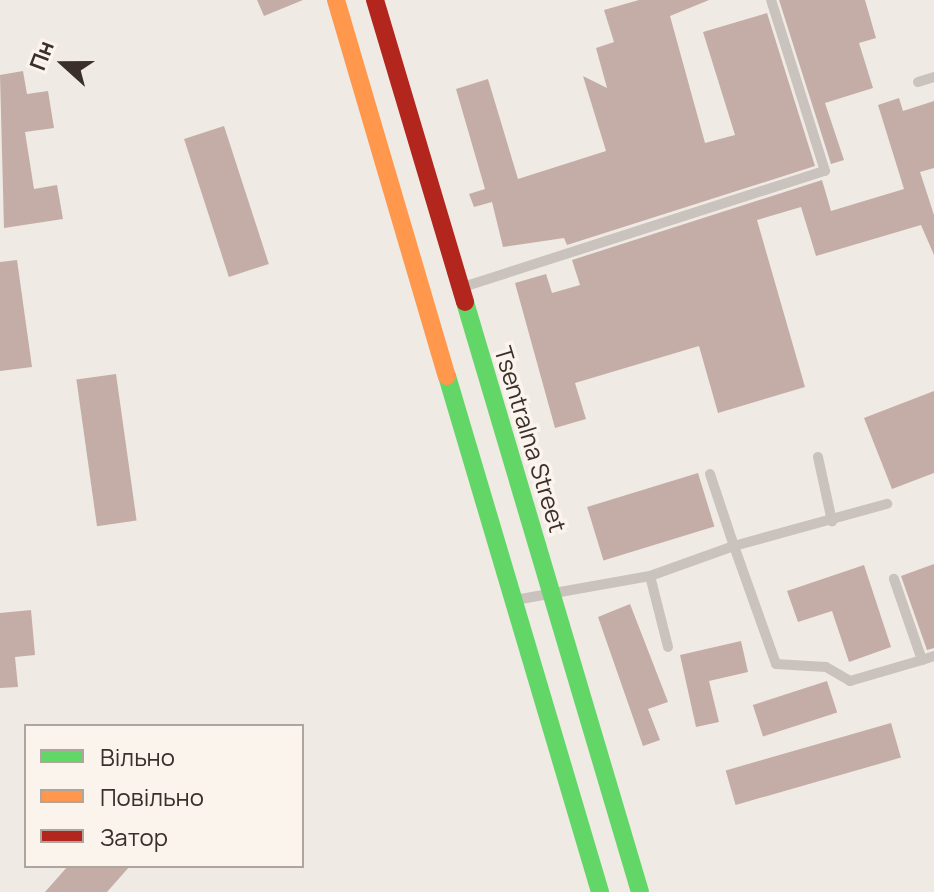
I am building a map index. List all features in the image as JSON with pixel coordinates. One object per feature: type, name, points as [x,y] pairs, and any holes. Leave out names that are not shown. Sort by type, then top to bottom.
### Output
[{"type":"street","points":[[336,0],[600,892]]},
{"type":"street","name":"Tsentralna Street","points":[[375,0],[640,892]]},
{"type":"lane","points":[[461,288],[825,171],[771,0]]},
{"type":"lane","points":[[918,82],[934,77]]},
{"type":"lane","points":[[818,457],[832,521]]},
{"type":"lane","points":[[710,474],[776,664],[826,667],[850,681],[934,656]]},
{"type":"lane","points":[[513,600],[554,597],[650,576],[734,546],[887,504]]},
{"type":"lane","points":[[650,576],[668,647]]},
{"type":"lane","points":[[894,579],[922,660]]},
{"type":"building","points":[[257,0],[303,0],[264,16]]},
{"type":"building","points":[[639,0],[709,0],[670,16],[705,143],[735,135],[703,32],[767,13],[815,166],[567,245],[564,238],[503,247],[492,202],[474,207],[469,194],[485,189],[456,89],[488,79],[518,179],[606,151],[583,76],[607,88],[596,48],[614,42],[604,10]]},
{"type":"building","points":[[779,0],[865,0],[876,38],[859,43],[873,88],[825,103],[844,160],[831,164]]},
{"type":"building","points":[[23,71],[27,94],[48,91],[54,128],[25,132],[34,189],[57,185],[63,219],[4,228],[0,75]]},
{"type":"building","points":[[899,98],[903,111],[934,101],[934,168],[920,172],[934,215],[934,255],[921,225],[816,256],[801,207],[757,220],[805,387],[718,413],[699,346],[575,383],[586,419],[555,428],[515,283],[546,274],[552,293],[580,285],[572,260],[822,180],[831,211],[904,189],[878,105]]},
{"type":"building","points":[[224,126],[269,264],[229,277],[184,139]]},
{"type":"building","points":[[17,260],[32,367],[0,371],[0,262]]},
{"type":"building","points":[[116,374],[137,521],[97,526],[76,380]]},
{"type":"building","points":[[934,391],[934,473],[892,489],[864,418]]},
{"type":"building","points":[[698,473],[714,527],[603,560],[587,507]]},
{"type":"building","points":[[934,564],[934,648],[927,650],[901,576]]},
{"type":"building","points":[[864,565],[891,647],[849,662],[832,611],[798,622],[787,591]]},
{"type":"building","points":[[630,604],[668,702],[648,709],[660,740],[643,746],[598,617]]},
{"type":"building","points":[[31,610],[35,655],[15,657],[18,687],[0,688],[0,613]]},
{"type":"building","points":[[741,641],[748,672],[709,681],[719,722],[696,727],[680,655]]},
{"type":"building","points":[[827,681],[837,712],[763,736],[753,705]]},
{"type":"building","points":[[891,723],[901,758],[736,805],[726,770]]},
{"type":"building","points":[[66,868],[128,868],[107,892],[45,892]]},
{"type":"traffic: fast","points":[[465,302],[640,892]]},
{"type":"traffic: fast","points":[[447,376],[600,892]]},
{"type":"traffic: slow","points":[[336,0],[447,376]]},
{"type":"traffic: jam","points":[[375,0],[465,302]]}]
